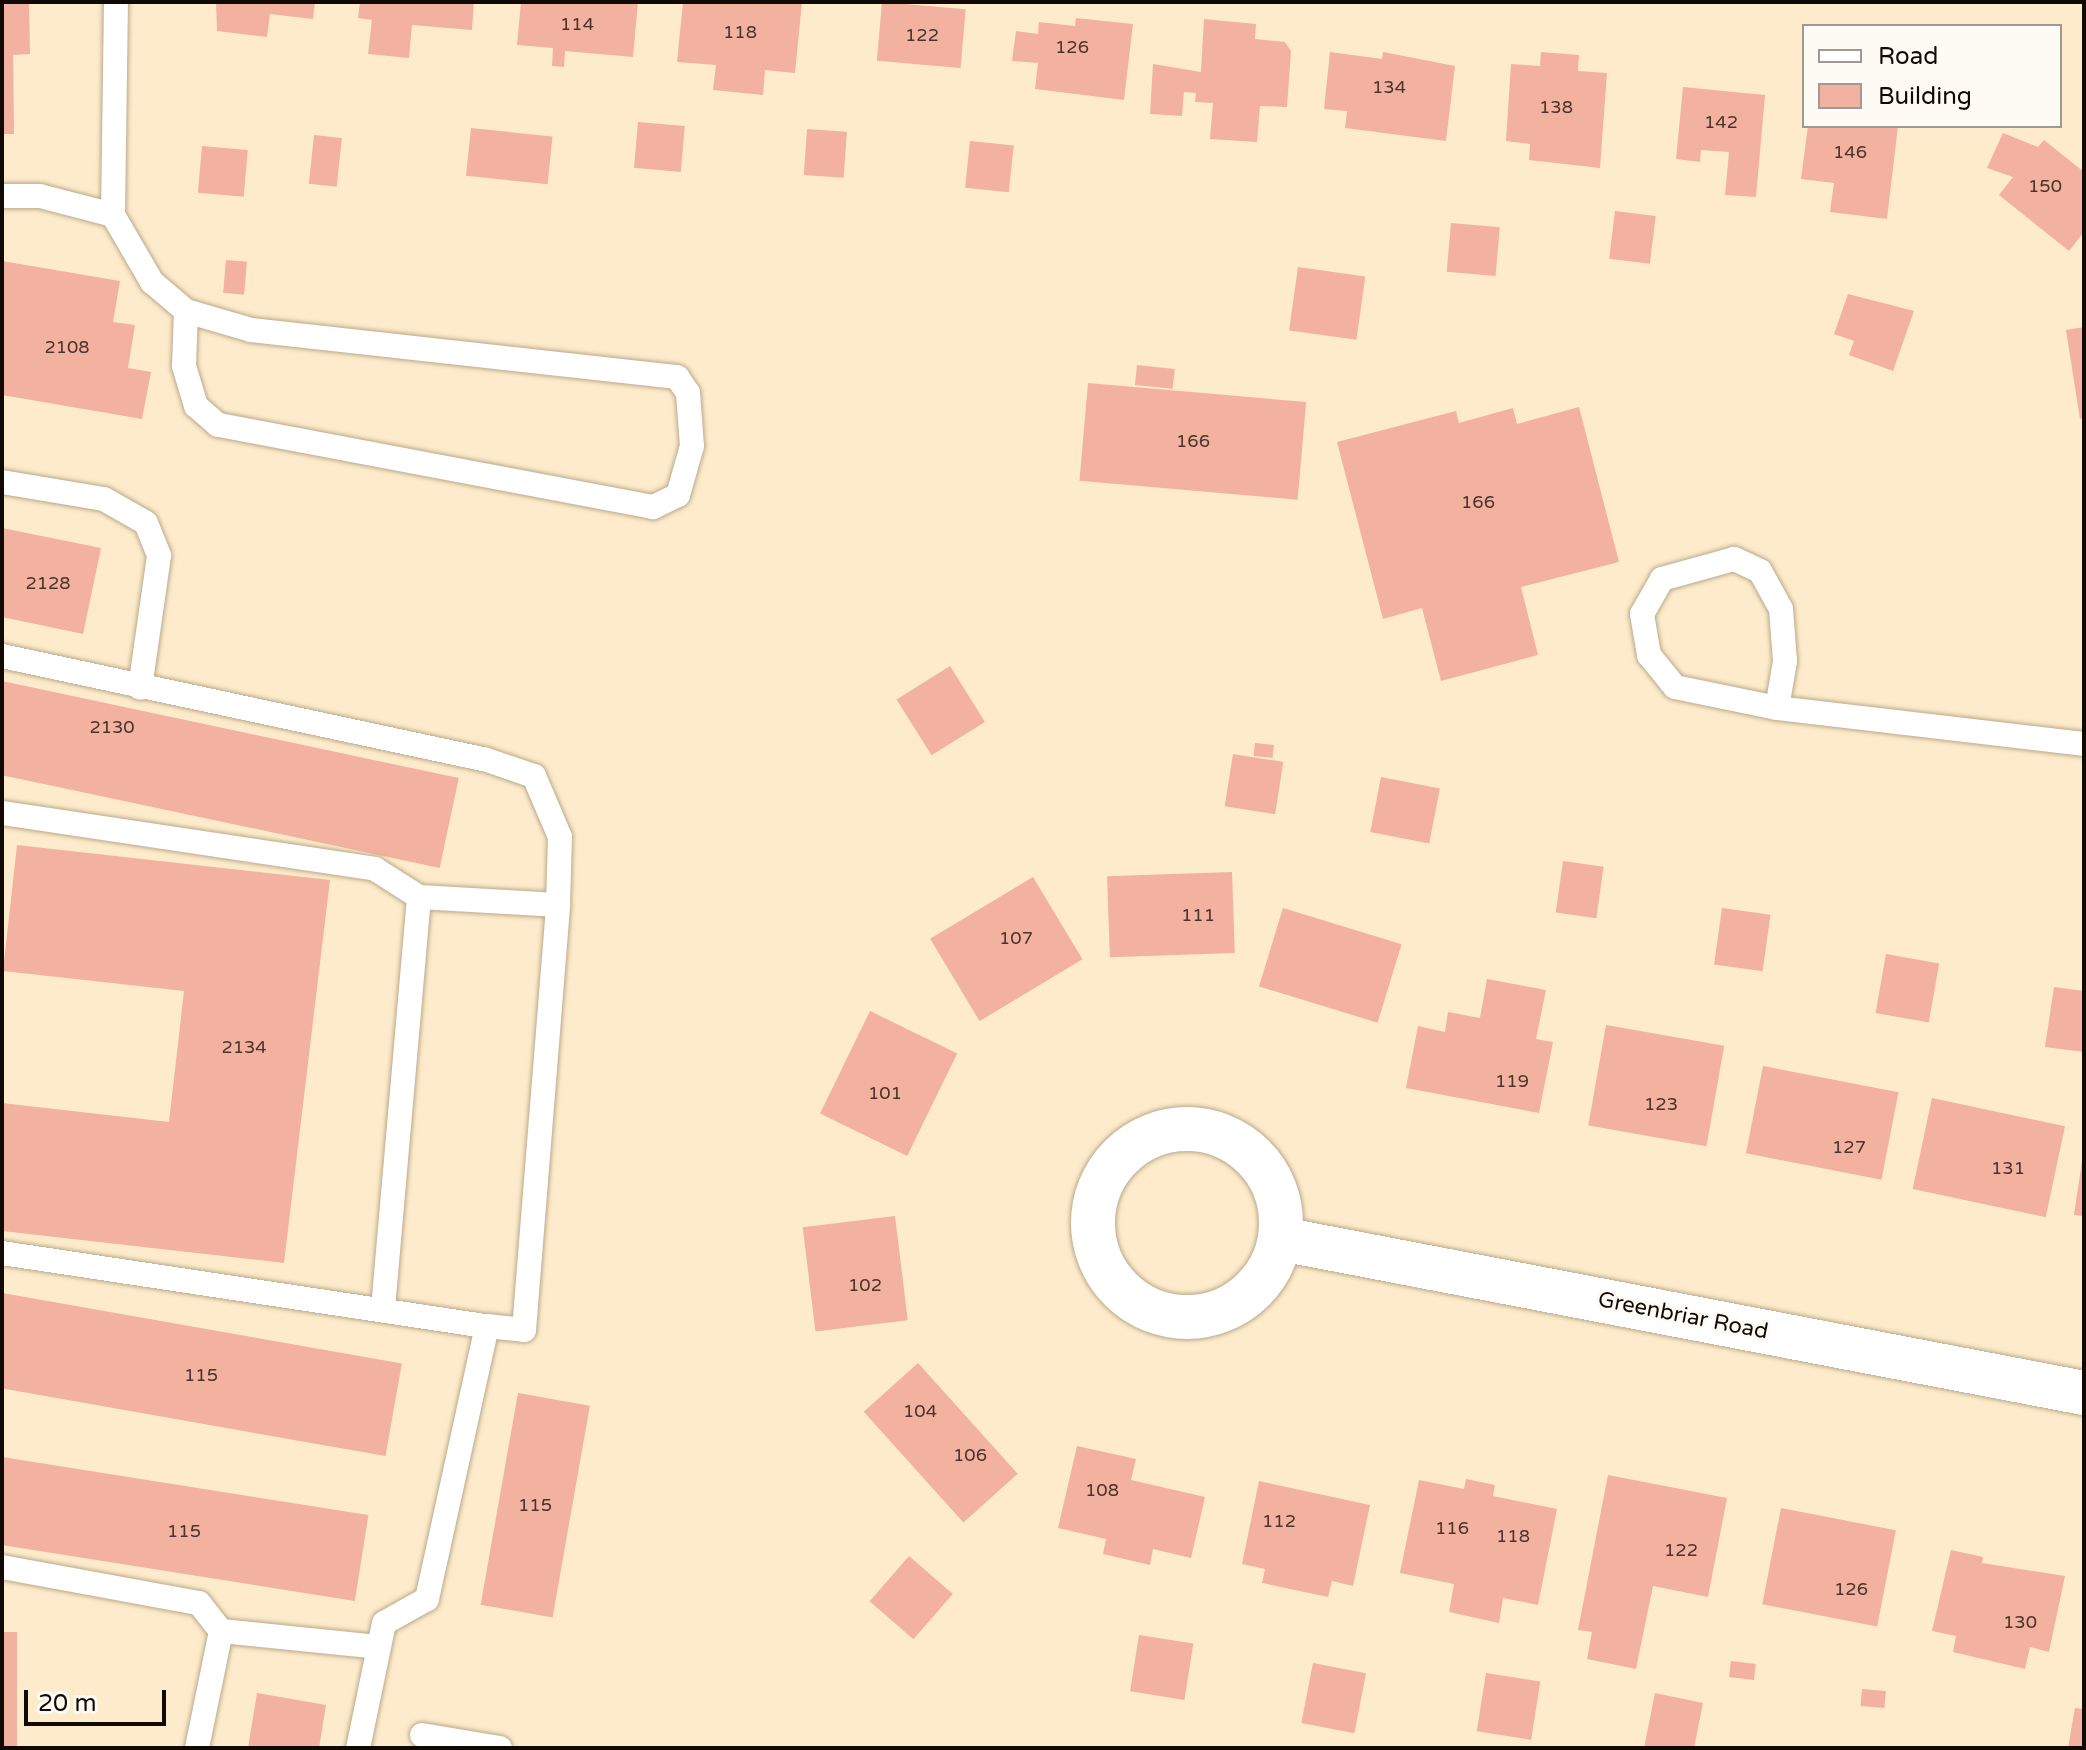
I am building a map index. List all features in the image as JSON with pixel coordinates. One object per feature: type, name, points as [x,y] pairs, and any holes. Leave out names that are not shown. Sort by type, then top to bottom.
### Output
[{"type":"street","points":[[1196,1128],[1253,1154],[1281,1208],[1281,1239],[1252,1294],[1225,1311],[1162,1315],[1111,1281],[1092,1221],[1098,1191],[1136,1143],[1196,1128]]},
{"type":"street","name":"Greenbriar Road","points":[[1281,1239],[2084,1393]]},
{"type":"lane","points":[[116,2],[113,215],[152,282],[186,311],[251,330],[677,377],[688,393],[692,446],[678,495],[653,507],[218,425],[196,406],[184,366],[186,311]]},
{"type":"lane","points":[[2,196],[40,196],[113,215]]},
{"type":"lane","points":[[2,482],[104,499],[146,523],[159,556],[140,688]]},
{"type":"lane","points":[[1777,708],[1785,661],[1781,609],[1760,571],[1734,559],[1662,579],[1642,614],[1649,655],[1675,687],[1777,708],[2084,744]]},
{"type":"lane","points":[[2,656],[140,688],[484,759],[534,776],[560,837],[558,905],[524,1330],[2,1253]]},
{"type":"lane","points":[[2,813],[375,869],[419,897],[558,905]]},
{"type":"lane","points":[[383,1309],[419,897]]},
{"type":"lane","points":[[358,1748],[384,1623],[427,1599],[487,1326]]},
{"type":"lane","points":[[2,1567],[199,1603],[221,1631],[378,1647]]},
{"type":"lane","points":[[197,1748],[221,1631]]},
{"type":"lane","points":[[422,1735],[500,1748]]},
{"type":"building","points":[[2,2],[29,2],[30,54],[13,55],[14,134],[2,134]]},
{"type":"building","points":[[216,2],[315,2],[313,19],[270,14],[267,37],[217,31]]},
{"type":"building","points":[[360,2],[474,2],[472,30],[412,25],[409,58],[368,54],[372,20],[358,18]]},
{"type":"building","points":[[521,2],[638,2],[633,57],[565,51],[564,67],[552,66],[553,48],[517,45]]},
{"type":"building","points":[[683,2],[802,2],[795,73],[765,70],[763,95],[713,90],[716,65],[677,62]]},
{"type":"building","points":[[882,2],[966,9],[961,68],[877,61]]},
{"type":"building","points":[[1076,18],[1133,24],[1124,100],[1035,89],[1038,63],[1012,61],[1016,31],[1038,34],[1039,22],[1075,26]]},
{"type":"building","points":[[1204,19],[1256,24],[1255,39],[1285,42],[1291,51],[1287,107],[1260,106],[1257,142],[1210,139],[1213,103],[1195,102],[1196,93],[1184,92],[1182,116],[1150,114],[1153,64],[1201,72]]},
{"type":"building","points":[[1330,52],[1382,59],[1383,52],[1455,66],[1446,141],[1345,128],[1347,111],[1324,109]]},
{"type":"building","points":[[1541,52],[1579,55],[1578,71],[1607,73],[1600,168],[1529,160],[1530,144],[1506,141],[1511,64],[1540,66]]},
{"type":"building","points":[[1683,87],[1765,95],[1756,197],[1725,195],[1729,152],[1701,150],[1700,162],[1676,159]]},
{"type":"building","points":[[638,122],[685,126],[681,172],[634,168]]},
{"type":"building","points":[[471,128],[553,137],[548,184],[466,176]]},
{"type":"building","points":[[1808,128],[1898,128],[1887,219],[1830,212],[1834,183],[1801,179]]},
{"type":"building","points":[[807,129],[847,132],[844,178],[804,175]]},
{"type":"building","points":[[2003,133],[2038,147],[2044,140],[2084,172],[2084,232],[2069,251],[1999,195],[2013,177],[1987,168]]},
{"type":"building","points":[[314,135],[342,138],[337,187],[309,184]]},
{"type":"building","points":[[970,141],[1014,146],[1009,192],[965,188]]},
{"type":"building","points":[[202,146],[248,150],[244,197],[198,193]]},
{"type":"building","points":[[1615,211],[1656,216],[1650,264],[1609,259]]},
{"type":"building","points":[[1451,223],[1500,227],[1496,276],[1447,272]]},
{"type":"building","points":[[226,260],[247,262],[244,295],[223,293]]},
{"type":"building","points":[[2,261],[120,281],[113,322],[135,325],[128,368],[151,372],[142,419],[2,395]]},
{"type":"building","points":[[1298,267],[1365,276],[1356,340],[1289,330]]},
{"type":"building","points":[[1848,294],[1914,311],[1893,371],[1849,355],[1854,341],[1834,334]]},
{"type":"building","points":[[2084,327],[2084,418],[2080,419],[2066,330]]},
{"type":"building","points":[[1137,365],[1175,369],[1173,389],[1135,385]]},
{"type":"building","points":[[1088,383],[1306,402],[1298,500],[1079,481]]},
{"type":"building","points":[[1579,407],[1619,562],[1521,587],[1538,655],[1441,681],[1422,608],[1383,619],[1337,442],[1456,411],[1459,423],[1513,408],[1517,424]]},
{"type":"building","points":[[2,528],[101,548],[83,634],[2,617]]},
{"type":"building","points":[[950,666],[985,722],[932,755],[897,699]]},
{"type":"building","points":[[2,681],[459,778],[440,868],[2,775]]},
{"type":"building","points":[[1255,743],[1274,745],[1273,758],[1254,756]]},
{"type":"building","points":[[1233,754],[1283,762],[1275,814],[1225,806]]},
{"type":"building","points":[[1381,777],[1440,788],[1429,843],[1370,832]]},
{"type":"building","points":[[17,845],[330,880],[284,1263],[2,1231],[2,1103],[169,1122],[184,991],[3,971]]},
{"type":"building","points":[[1563,861],[1604,867],[1596,918],[1556,912]]},
{"type":"building","points":[[1232,872],[1235,953],[1110,957],[1107,876]]},
{"type":"building","points":[[1033,877],[1082,959],[980,1021],[930,939]]},
{"type":"building","points":[[1283,908],[1402,944],[1378,1023],[1259,986]]},
{"type":"building","points":[[1722,908],[1771,915],[1763,971],[1714,964]]},
{"type":"building","points":[[1886,954],[1939,963],[1929,1022],[1876,1013]]},
{"type":"building","points":[[1487,979],[1546,990],[1536,1039],[1553,1042],[1539,1113],[1406,1088],[1418,1026],[1445,1032],[1448,1012],[1480,1018]]},
{"type":"building","points":[[2054,987],[2084,991],[2084,1052],[2045,1047]]},
{"type":"building","points":[[870,1011],[957,1054],[907,1156],[820,1113]]},
{"type":"building","points":[[1606,1025],[1724,1046],[1706,1146],[1588,1125]]},
{"type":"building","points":[[1763,1066],[1898,1092],[1881,1180],[1746,1153]]},
{"type":"building","points":[[1932,1098],[2065,1126],[2046,1217],[1913,1189]]},
{"type":"building","points":[[2084,1162],[2084,1216],[2074,1215]]},
{"type":"building","points":[[895,1216],[908,1320],[815,1332],[803,1227]]},
{"type":"building","points":[[2,1293],[402,1364],[386,1456],[2,1388]]},
{"type":"building","points":[[918,1363],[1018,1474],[963,1523],[864,1412]]},
{"type":"building","points":[[518,1393],[590,1406],[553,1617],[481,1605]]},
{"type":"building","points":[[1077,1446],[1136,1459],[1131,1480],[1205,1497],[1191,1558],[1153,1549],[1150,1565],[1103,1554],[1106,1539],[1058,1528]]},
{"type":"building","points":[[2,1457],[368,1515],[355,1601],[2,1545]]},
{"type":"building","points":[[1608,1475],[1727,1498],[1708,1597],[1653,1586],[1636,1669],[1587,1659],[1592,1632],[1578,1630]]},
{"type":"building","points":[[1466,1479],[1495,1485],[1493,1496],[1557,1509],[1538,1605],[1503,1598],[1499,1623],[1449,1612],[1454,1584],[1400,1573],[1419,1480],[1464,1489]]},
{"type":"building","points":[[1259,1481],[1370,1505],[1353,1586],[1332,1581],[1328,1597],[1262,1583],[1265,1569],[1242,1564]]},
{"type":"building","points":[[1781,1508],[1896,1530],[1877,1627],[1762,1604]]},
{"type":"building","points":[[1951,1550],[1983,1557],[1982,1563],[2065,1576],[2049,1652],[2030,1647],[2025,1669],[1953,1652],[1956,1636],[1932,1631]]},
{"type":"building","points":[[909,1556],[953,1594],[913,1639],[870,1601]]},
{"type":"building","points":[[2,1632],[17,1632],[17,1748],[2,1748]]},
{"type":"building","points":[[1139,1635],[1193,1644],[1184,1700],[1130,1691]]},
{"type":"building","points":[[1731,1661],[1756,1664],[1754,1680],[1729,1677]]},
{"type":"building","points":[[1313,1663],[1366,1673],[1354,1733],[1301,1723]]},
{"type":"building","points":[[1486,1673],[1540,1682],[1531,1740],[1477,1731]]},
{"type":"building","points":[[1862,1689],[1886,1691],[1884,1708],[1861,1706]]},
{"type":"building","points":[[257,1693],[326,1705],[319,1748],[248,1748]]},
{"type":"building","points":[[1655,1693],[1703,1703],[1694,1748],[1644,1748]]},
{"type":"building","points":[[2075,1708],[2084,1709],[2084,1748],[2068,1748]]}]
